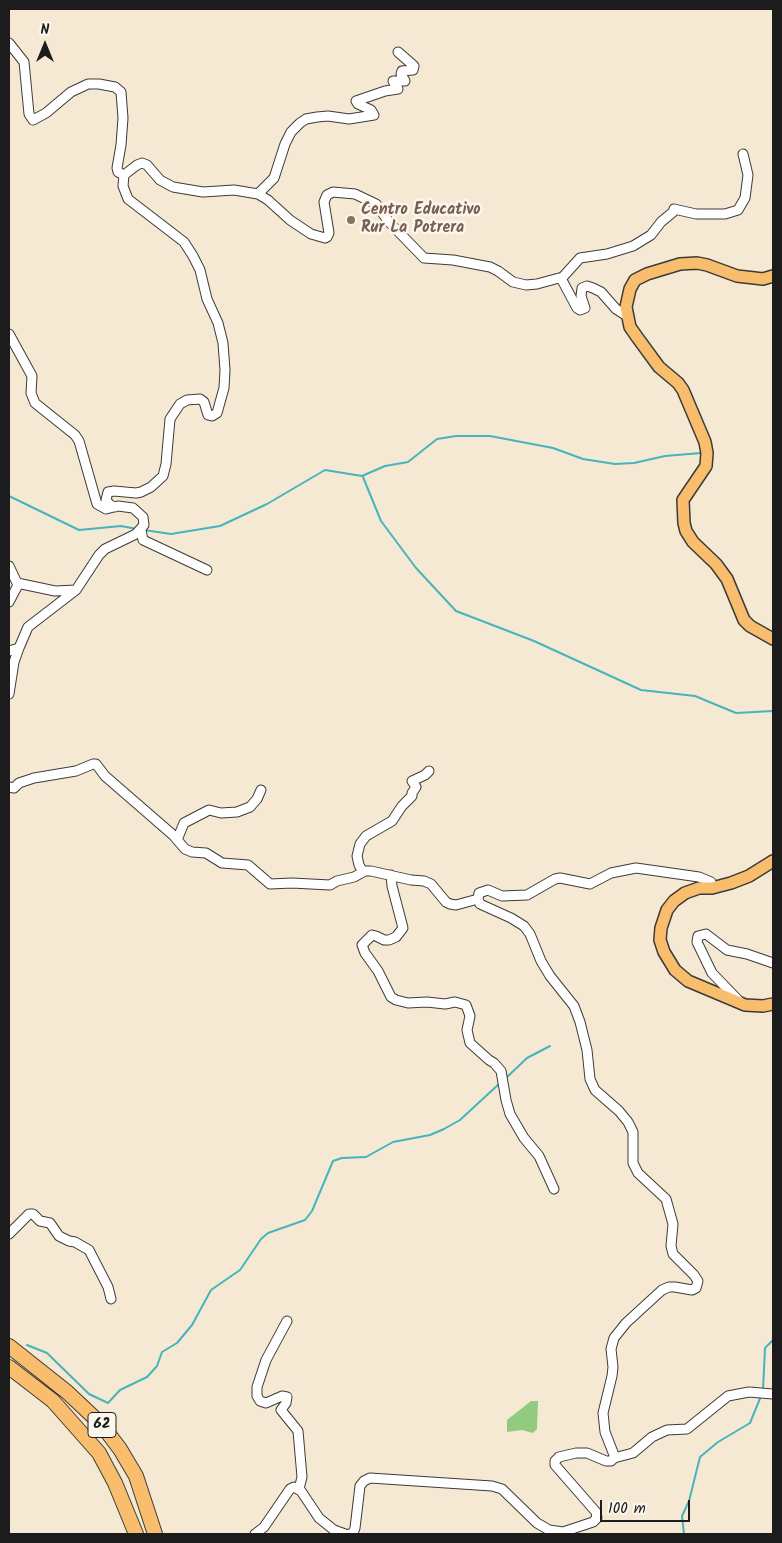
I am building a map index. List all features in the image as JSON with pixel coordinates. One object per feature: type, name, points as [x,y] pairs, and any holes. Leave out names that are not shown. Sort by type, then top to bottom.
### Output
[{"type":"highway","name":"62","points":[[9,1346],[67,1392],[106,1430],[136,1476],[155,1534]]},
{"type":"highway","name":"62","points":[[9,1366],[53,1401],[99,1453],[115,1482],[136,1534]]},
{"type":"main road","points":[[773,276],[763,279],[737,276],[707,265],[697,263],[680,264],[647,274],[636,280],[630,289],[627,316],[630,327],[650,356],[683,390],[705,442],[707,453],[706,466],[683,500],[686,531],[693,542],[716,564],[727,579],[744,620],[750,626],[773,639]]},
{"type":"main road","points":[[773,861],[741,880],[712,888],[699,888],[685,893],[666,910],[660,940],[668,960],[675,970],[688,981],[744,1006],[773,1004]]},
{"type":"street","points":[[9,43],[24,62],[29,114],[32,120],[46,113],[71,92],[88,84],[115,87],[121,92],[123,118],[117,168],[118,172],[124,175]]},
{"type":"street","points":[[258,194],[274,178],[291,132],[300,123],[306,119],[317,117],[328,116],[349,119],[374,114],[371,110],[356,103],[356,101],[386,90],[398,89],[393,81],[405,81],[401,74],[402,71],[412,70],[414,66],[398,52]]},
{"type":"street","points":[[561,280],[580,258],[607,254],[633,246],[651,235],[674,209],[696,214],[725,214],[738,210],[745,198],[748,176],[743,154]]},
{"type":"street","points":[[115,507],[107,502],[108,492],[141,492],[151,487],[163,476],[166,464],[170,419],[180,404],[187,400],[200,399],[204,402],[208,415],[212,416],[217,413],[224,388],[223,343],[218,323],[207,299],[200,270],[184,242],[128,199],[123,186],[124,175],[142,163],[147,165],[160,180],[173,187],[203,192],[234,190],[258,194],[311,234],[325,238],[328,233],[324,202],[327,195],[333,192],[355,194],[376,204],[389,222],[424,258],[490,267],[513,282],[526,285],[537,284],[556,278],[561,280],[578,309],[584,310],[585,308],[581,291],[582,288],[587,286],[601,292],[616,310],[627,316]]},
{"type":"street","points":[[9,334],[32,376],[31,393],[35,403],[75,435],[79,441],[97,504],[106,509],[115,507],[134,508],[143,517],[144,540],[207,570]]},
{"type":"street","points":[[9,694],[18,648],[28,627],[76,590],[99,554],[105,549],[136,534],[142,527]]},
{"type":"street","points":[[9,566],[13,577],[19,583],[55,591],[76,590]]},
{"type":"street","points":[[9,602],[19,583]]},
{"type":"street","points":[[9,651],[18,648]]},
{"type":"street","points":[[9,787],[14,788],[21,782],[34,778],[76,771],[96,764],[105,776],[185,849],[192,852],[206,853],[222,863],[248,865],[270,884],[330,885],[337,881],[354,878],[363,872],[371,871],[424,881],[431,884],[446,902],[450,904],[456,905],[478,899]]},
{"type":"street","points":[[363,872],[359,866],[357,856],[360,844],[366,836],[392,821],[402,806],[412,796],[416,787],[412,781],[429,771]]},
{"type":"street","points":[[177,840],[184,823],[209,810],[221,814],[237,812],[250,807],[257,799],[261,790]]},
{"type":"street","points":[[614,1458],[605,1432],[603,1414],[612,1376],[611,1348],[614,1338],[626,1323],[662,1290],[675,1287],[692,1290],[696,1288],[698,1281],[673,1254],[671,1246],[673,1224],[666,1198],[638,1172],[633,1164],[633,1132],[628,1122],[619,1111],[595,1090],[590,1079],[587,1050],[574,1006],[550,976],[541,961],[530,934],[524,926],[480,904],[478,899],[479,893],[488,890],[502,896],[528,895],[555,879],[566,879],[590,884],[616,872],[636,868],[699,877],[711,882],[712,888]]},
{"type":"street","points":[[391,876],[403,928],[396,937],[389,940],[372,935],[362,944],[365,953],[378,971],[391,997],[396,1000],[408,1003],[427,1002],[445,1004],[455,1002],[466,1005],[470,1016],[467,1030],[470,1043],[501,1071],[510,1114],[524,1138],[539,1156],[554,1189]]},
{"type":"street","points":[[744,1006],[712,973],[697,942],[698,936],[706,934],[727,950],[773,962]]},
{"type":"street","points":[[9,1234],[29,1214],[33,1214],[40,1221],[50,1223],[60,1236],[89,1250],[108,1287],[111,1299]]},
{"type":"street","points":[[288,1321],[266,1360],[257,1388],[257,1396],[260,1401],[266,1403],[282,1396],[288,1397],[286,1404],[281,1410],[298,1431],[302,1477],[299,1488],[319,1518],[334,1530],[345,1534]]},
{"type":"street","points":[[349,1534],[353,1534],[356,1528],[360,1486],[370,1478],[492,1486],[502,1489],[537,1523],[549,1530],[563,1532],[593,1522],[597,1518],[596,1512],[555,1465],[555,1460],[559,1457],[576,1452],[587,1453],[606,1461],[611,1461],[614,1458],[633,1453],[652,1438],[667,1430],[687,1429],[728,1396],[748,1392],[773,1394]]},
{"type":"street","points":[[255,1534],[264,1527],[290,1489],[294,1487],[299,1488]]},
{"type":"green space","points":[[531,1401],[538,1401],[537,1429],[533,1433],[522,1430],[507,1432],[507,1420]]},
{"type":"waterway","points":[[144,530],[171,534],[220,526],[267,504],[325,470],[362,476],[385,466],[408,462],[437,439],[456,436],[490,436],[553,448],[583,459],[615,464],[634,463],[665,456],[701,453]]},
{"type":"waterway","points":[[363,477],[381,521],[416,568],[456,611],[534,641],[641,690],[695,696],[736,713],[773,711]]},
{"type":"waterway","points":[[9,496],[79,530],[121,526],[137,529]]},
{"type":"waterway","points":[[506,1078],[527,1058],[550,1046]]},
{"type":"waterway","points":[[27,1345],[47,1353],[89,1394],[108,1403],[120,1390],[147,1377],[157,1366],[162,1352],[177,1343],[192,1325],[211,1290],[240,1270],[261,1239],[268,1233],[305,1220],[312,1211],[333,1161],[342,1158],[366,1157],[393,1142],[430,1135],[444,1129],[460,1120],[500,1083]]},
{"type":"waterway","points":[[763,1390],[765,1348],[773,1340]]},
{"type":"waterway","points":[[684,1534],[682,1516],[689,1501],[700,1457],[718,1442],[750,1423],[761,1396]]},
{"type":"place","name":"Centro Educativo Rur La Potrera","points":[[351,220]]}]
